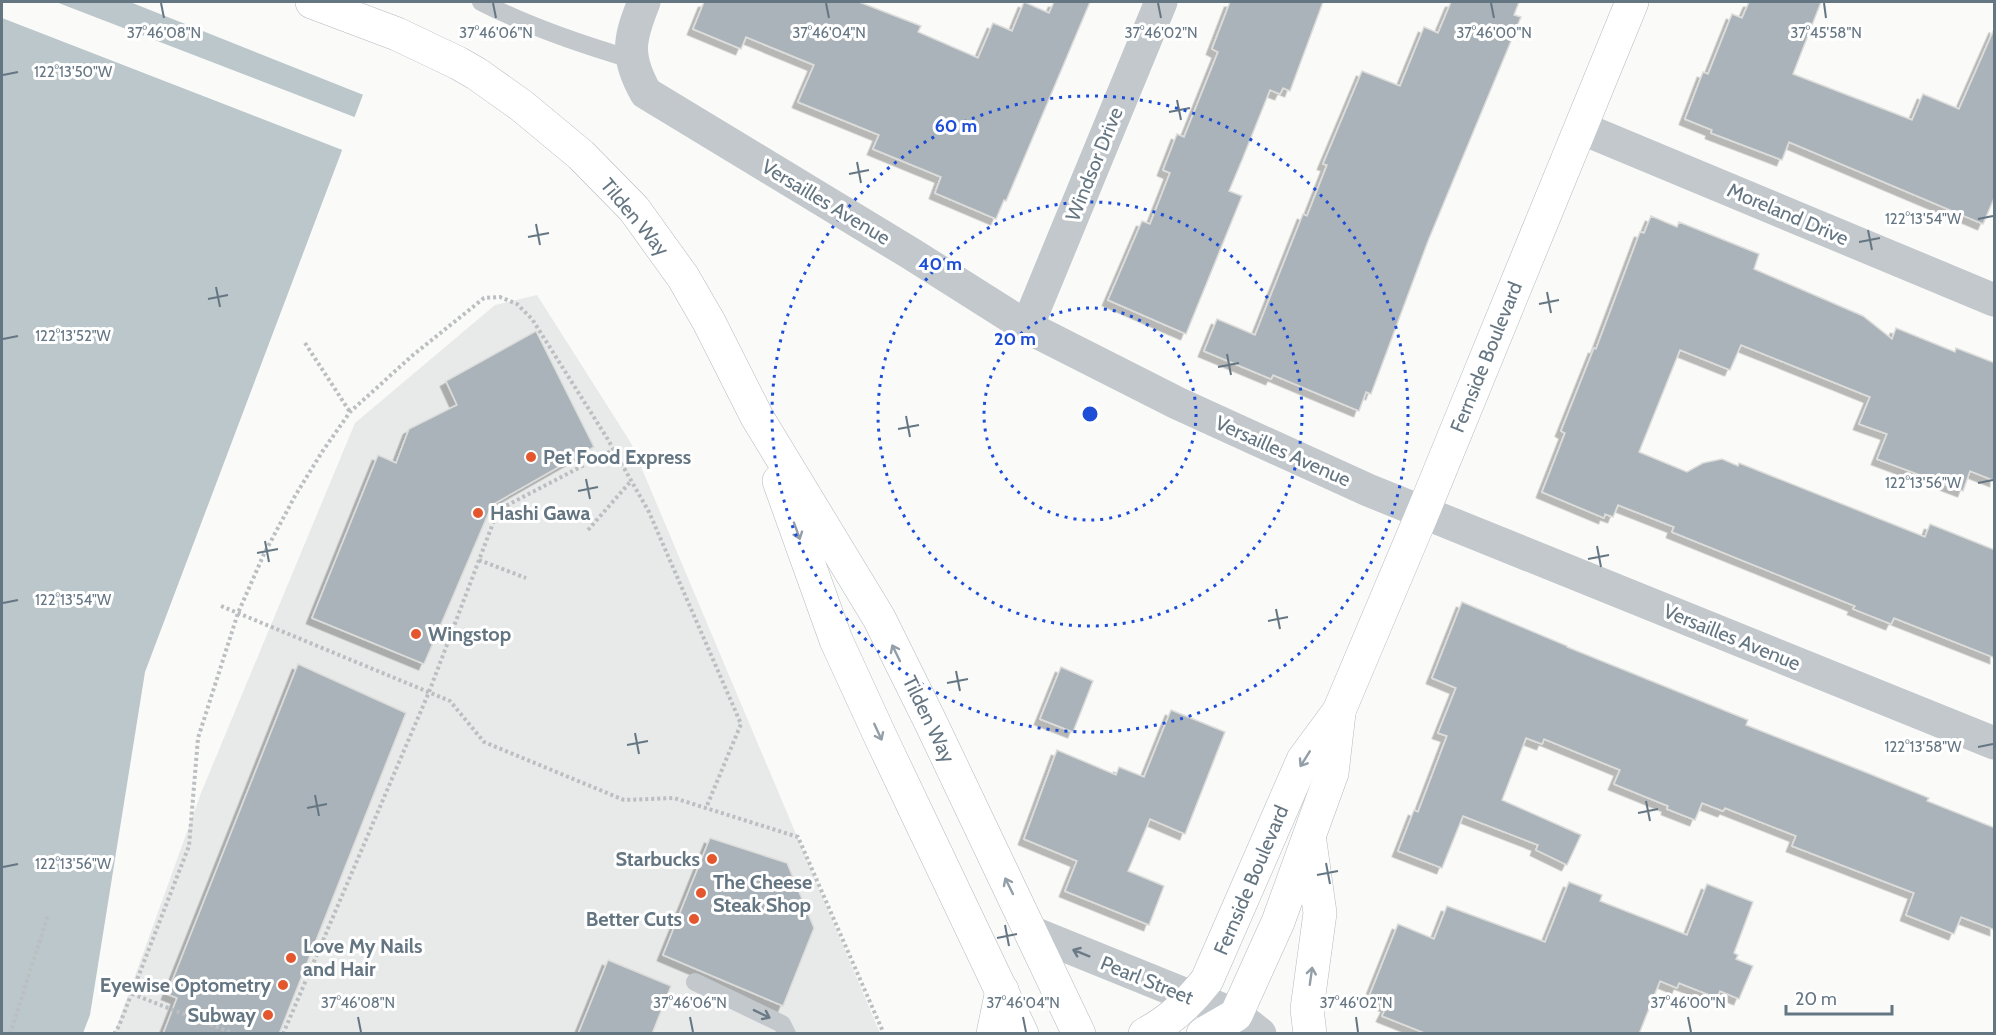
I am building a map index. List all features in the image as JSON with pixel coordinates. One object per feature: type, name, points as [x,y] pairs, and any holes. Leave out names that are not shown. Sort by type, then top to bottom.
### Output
[{"type":"main road","name":"Tilden Way","points":[[312,2],[397,34],[459,63],[504,93],[581,155],[634,209],[683,277],[757,417],[879,618],[1078,1034]]},
{"type":"main road","name":"Fernside Boulevard","points":[[1145,1034],[1160,1026],[1193,998],[1207,980],[1303,760],[1339,711],[1632,2]]},
{"type":"main road","name":"Tilden Way","points":[[757,417],[836,640],[1022,1034]]},
{"type":"main road","name":"Fernside Boulevard","points":[[1243,1027],[1332,773],[1339,711]]},
{"type":"main road","points":[[1309,839],[1320,913],[1307,1009],[1310,1034]]},
{"type":"main road","points":[[993,1034],[1002,990]]},
{"type":"main road","points":[[1203,1034],[1243,1027]]},
{"type":"street","points":[[631,59],[633,30],[644,2]]},
{"type":"street","name":"Windsor Drive","points":[[1027,327],[1161,2]]},
{"type":"street","name":"Versailles Avenue","points":[[631,59],[636,76],[646,93],[910,253],[1027,327],[1177,403],[1368,490],[1995,743]]},
{"type":"street","name":"Moreland Drive","points":[[1581,128],[1995,300]]},
{"type":"street","name":"Pearl Street","points":[[1031,932],[1193,998],[1243,1027]]},
{"type":"lane","points":[[481,2],[507,15],[600,50],[631,59]]},
{"type":"lane","points":[[695,982],[782,1024],[787,1034]]},
{"type":"path","points":[[114,1034],[189,846],[198,738],[238,613],[264,554],[322,452],[350,412],[413,355],[484,298],[500,297],[517,304],[532,319],[649,512],[741,724],[706,808]]},
{"type":"path","points":[[305,343],[350,412]]},
{"type":"path","points":[[283,1034],[429,692],[498,510],[613,450]]},
{"type":"path","points":[[588,530],[631,481]]},
{"type":"path","points":[[479,560],[526,578]]},
{"type":"path","points":[[220,606],[450,701],[484,742],[624,800],[674,798],[798,837],[884,1034]]},
{"type":"path","points":[[10,1034],[48,915]]},
{"type":"path","points":[[104,983],[235,1034]]},
{"type":"shaded area","points":[[2,2],[398,2],[145,672],[90,1015],[83,1033],[2,1034]]},
{"type":"shaded area","points":[[537,295],[631,443],[880,1033],[114,1034],[201,793],[355,423],[495,305]]},
{"type":"pier","points":[[2,2],[56,2],[357,118],[345,151],[2,18]]},
{"type":"pier","points":[[130,2],[401,2],[366,96]]},
{"type":"building","points":[[704,2],[859,2],[921,26],[918,32],[978,58],[993,23],[1012,31],[1024,2],[1049,13],[1054,2],[1090,2],[1006,201],[1004,200],[996,219],[935,193],[941,177],[873,149],[879,135],[798,102],[814,65],[746,37],[741,49],[693,29]]},
{"type":"building","points":[[1230,2],[1323,2],[1290,91],[1283,88],[1280,94],[1270,90],[1229,191],[1242,196],[1186,334],[1108,300],[1142,221],[1150,224],[1170,173],[1163,170],[1177,134],[1184,137],[1218,52],[1212,49]]},
{"type":"building","points":[[1451,2],[1519,2],[1514,15],[1521,17],[1428,241],[1371,394],[1366,392],[1359,411],[1273,375],[1271,379],[1204,351],[1217,319],[1255,335],[1303,214],[1307,216],[1327,165],[1323,164],[1362,71],[1400,86],[1424,27],[1438,33]]},
{"type":"building","points":[[1749,2],[1821,2],[1793,74],[1912,120],[1923,94],[1959,109],[1995,27],[1995,196],[1983,224],[1789,142],[1782,160],[1711,133],[1712,130],[1685,119],[1703,72],[1708,74],[1732,14],[1742,18]]},
{"type":"building","points":[[1651,216],[1677,227],[1679,222],[1759,254],[1754,269],[1863,316],[1892,339],[1896,328],[1955,352],[1956,348],[1995,363],[1995,481],[1970,471],[1963,491],[1877,459],[1887,434],[1859,424],[1870,397],[1741,345],[1730,370],[1680,350],[1639,452],[1687,472],[1703,463],[1722,459],[1738,466],[1739,463],[1925,537],[1930,524],[1995,550],[1995,658],[1894,618],[1891,624],[1853,609],[1855,606],[1672,532],[1674,527],[1618,505],[1613,517],[1605,514],[1604,518],[1542,492],[1565,433],[1561,431],[1594,348],[1596,349],[1640,232],[1644,233]]},
{"type":"building","points":[[536,331],[594,447],[492,505],[424,664],[312,618],[378,455],[396,463],[409,429],[457,405],[446,381]]},
{"type":"building","points":[[1462,602],[1748,720],[1746,725],[1929,798],[1927,801],[1995,828],[1995,930],[1961,917],[1954,934],[1906,915],[1914,893],[1792,846],[1796,836],[1725,808],[1723,811],[1702,803],[1695,820],[1667,809],[1668,806],[1614,784],[1620,770],[1544,739],[1542,744],[1526,738],[1502,800],[1581,835],[1567,865],[1536,850],[1538,845],[1463,816],[1442,868],[1398,851],[1414,810],[1418,812],[1447,736],[1438,733],[1456,688],[1432,678]]},
{"type":"building","points":[[298,664],[406,713],[279,1034],[163,1034],[177,998],[167,994]]},
{"type":"building","points":[[1061,667],[1093,681],[1073,732],[1040,719]]},
{"type":"building","points":[[1171,710],[1225,732],[1185,834],[1150,819],[1128,871],[1164,886],[1149,925],[1065,891],[1077,861],[1024,839],[1057,750],[1116,775],[1119,767],[1144,777]]},
{"type":"building","points":[[710,838],[787,863],[814,928],[783,1006],[663,955]]},
{"type":"building","points":[[1569,882],[1602,895],[1600,901],[1687,935],[1707,884],[1753,902],[1734,953],[1738,955],[1736,959],[1753,966],[1739,999],[1720,991],[1717,998],[1679,983],[1677,988],[1660,981],[1639,1034],[1427,1034],[1382,1016],[1387,1006],[1368,999],[1398,924],[1434,939],[1447,906],[1545,942]]},
{"type":"building","points":[[608,960],[671,986],[652,1034],[578,1034]]},
{"type":"place","name":"Pet Food Express","points":[[531,457]]},
{"type":"place","name":"Hashi Gawa","points":[[478,513]]},
{"type":"place","name":"Wingstop","points":[[416,634]]},
{"type":"place","name":"Starbucks","points":[[712,859]]},
{"type":"place","name":"The Cheese Steak Shop","points":[[701,893]]},
{"type":"place","name":"Better Cuts","points":[[694,919]]},
{"type":"place","name":"Love My Nails and Hair","points":[[291,958]]},
{"type":"place","name":"Eyewise Optometry","points":[[283,985]]},
{"type":"place","name":"Subway","points":[[268,1015]]}]
